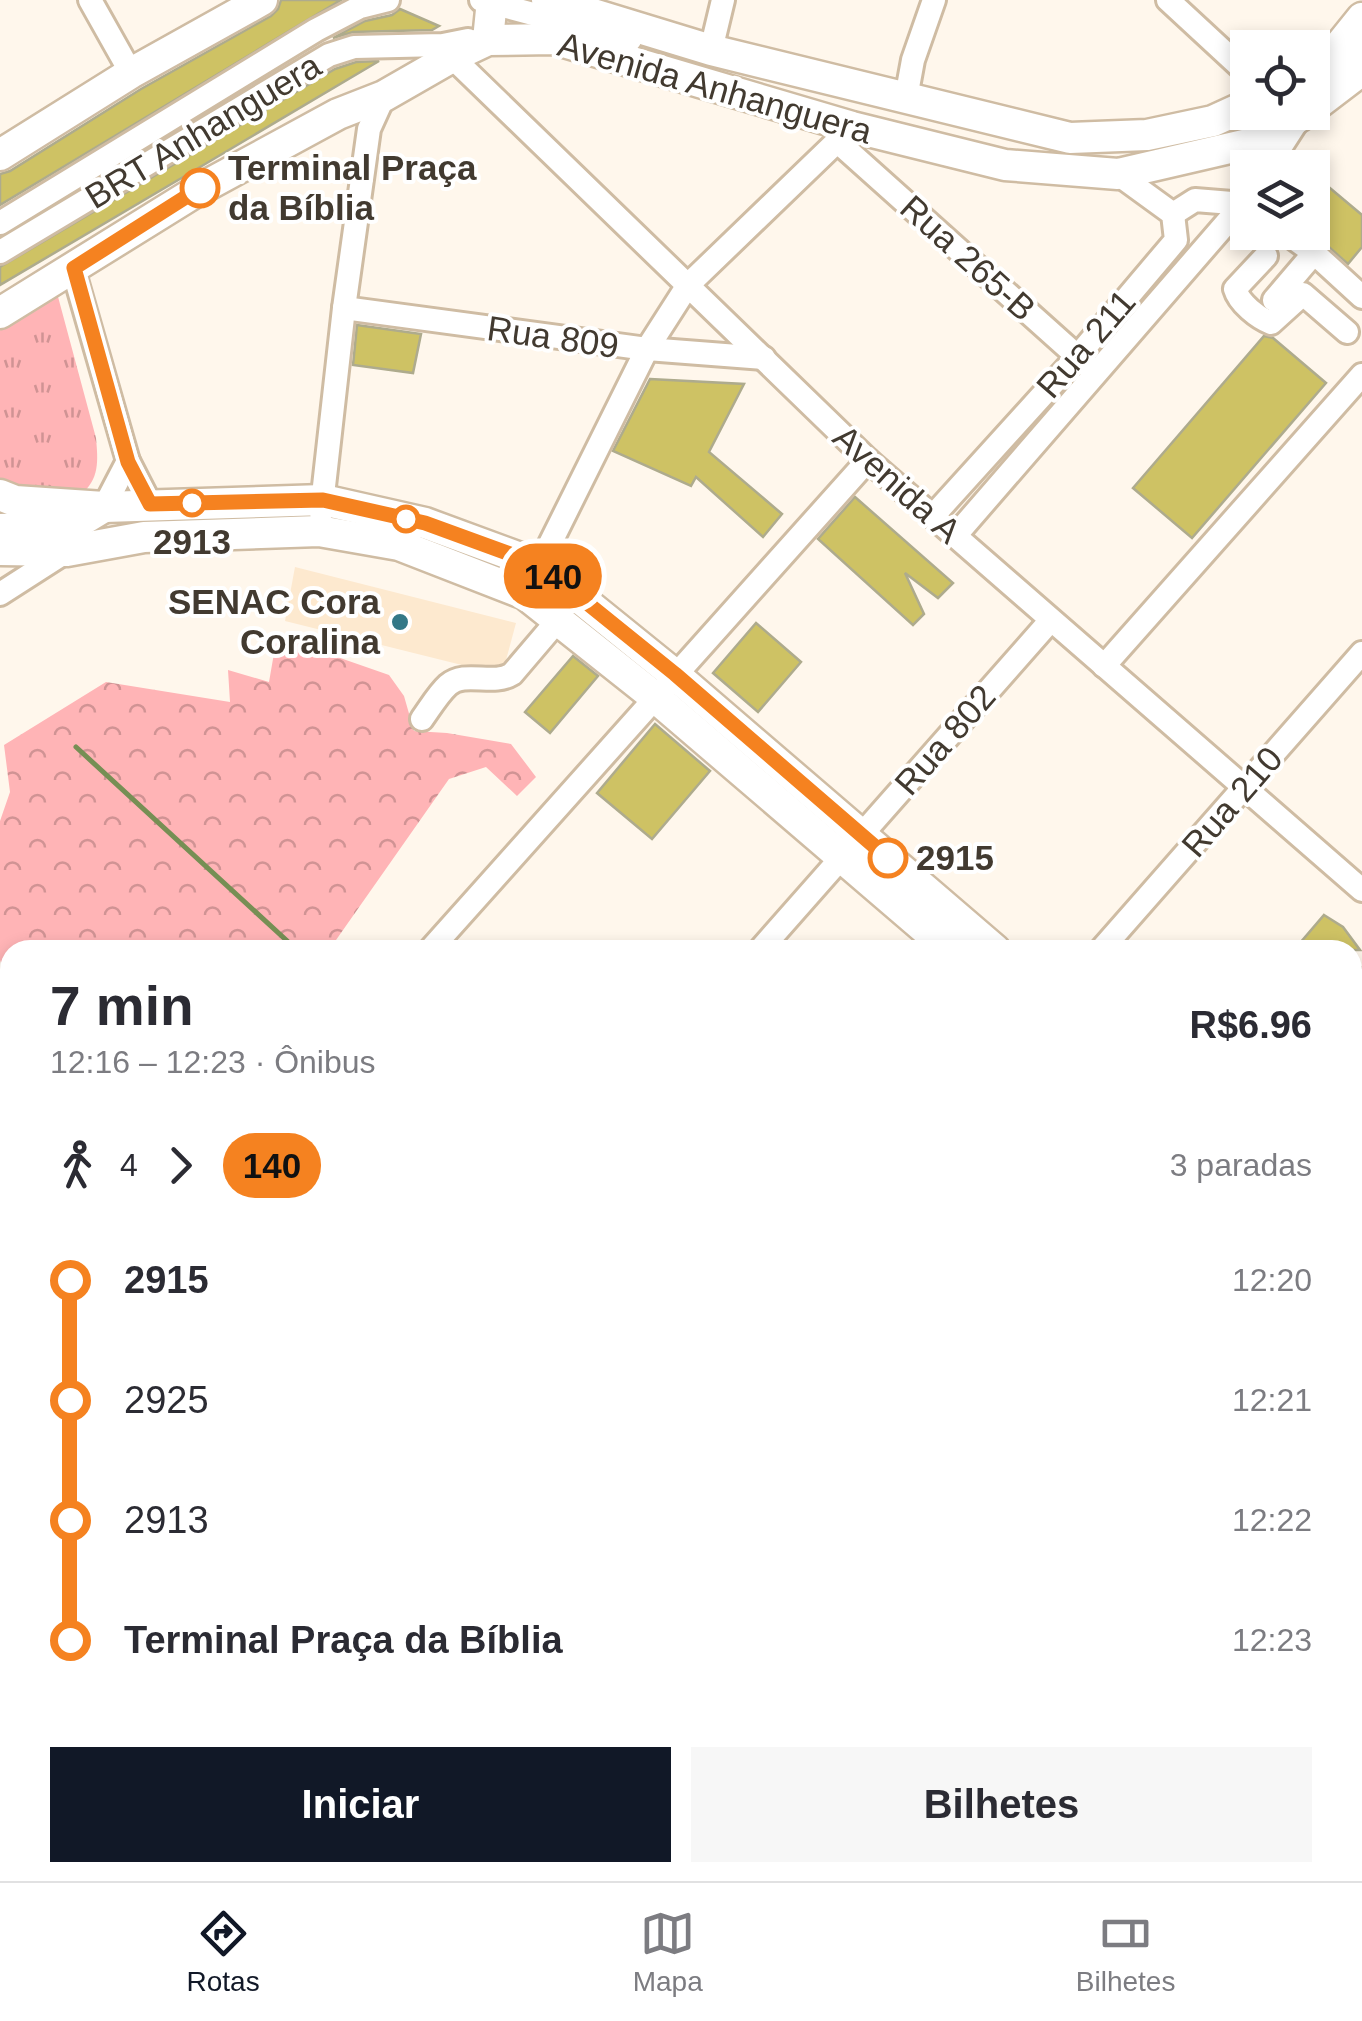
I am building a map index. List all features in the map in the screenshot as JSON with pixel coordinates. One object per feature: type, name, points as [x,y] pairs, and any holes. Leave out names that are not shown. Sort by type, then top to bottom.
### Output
[{"type":"main road","points":[[0,155],[131,73],[262,0]]},
{"type":"main road","name":"Avenida Anhanguera","points":[[547,0],[712,50],[1070,138],[1148,134],[1230,113]]},
{"type":"main road","name":"Avenida Anhanguera","points":[[0,314],[200,188],[338,114],[384,96],[452,57],[489,16],[845,135],[1005,164],[1118,174],[1256,142],[1275,130]]},
{"type":"main road","points":[[1330,53],[1362,18]]},
{"type":"main road","name":"Avenida Anhanguera","points":[[1330,93],[1362,70]]},
{"type":"main road","points":[[0,495],[16,502],[104,507],[323,500],[425,523],[540,565],[665,686],[852,846],[981,940]]},
{"type":"main road","points":[[0,529],[71,527],[104,507]]},
{"type":"main road","points":[[0,550],[67,552],[144,537],[319,531],[400,545],[525,594],[558,620],[665,686]]},
{"type":"main road","points":[[852,846],[941,940]]},
{"type":"street","points":[[90,0],[131,73]]},
{"type":"street","name":"BRT Anhanguera","points":[[0,223],[316,30],[360,7],[388,0]]},
{"type":"street","points":[[712,50],[723,0]]},
{"type":"street","points":[[906,98],[913,60],[934,0]]},
{"type":"street","points":[[1168,0],[1230,57]]},
{"type":"street","name":"BRT Anhanguera","points":[[0,252],[328,55],[381,44],[444,46],[489,16],[537,26],[595,30],[910,113],[1054,145],[1102,148],[1152,143],[1201,135],[1230,125]]},
{"type":"street","points":[[1330,70],[1362,45]]},
{"type":"street","name":"Avenida A","points":[[452,57],[868,460],[1362,890]]},
{"type":"street","points":[[319,531],[369,129],[384,96]]},
{"type":"street","points":[[338,114],[369,129]]},
{"type":"street","points":[[525,594],[647,349],[688,285],[845,135]]},
{"type":"street","name":"Rua 265-B","points":[[845,135],[1097,374]]},
{"type":"street","points":[[1118,174],[1173,214],[1195,200],[1230,202]]},
{"type":"street","name":"Rua 211","points":[[933,516],[1176,240],[1173,214]]},
{"type":"street","name":"Rua 211","points":[[954,536],[1230,221]]},
{"type":"street","points":[[1310,250],[1362,297]]},
{"type":"street","points":[[1258,316],[1314,253]]},
{"type":"street","points":[[1266,256],[1236,289],[1238,297],[1258,316],[1271,323],[1303,294],[1347,332]]},
{"type":"street","points":[[74,268],[128,462],[150,504]]},
{"type":"street","name":"Rua 809","points":[[344,308],[647,349],[764,358]]},
{"type":"street","points":[[1104,666],[1362,375]]},
{"type":"street","points":[[439,940],[868,460]]},
{"type":"street","points":[[104,507],[128,462]]},
{"type":"street","points":[[0,594],[67,552]]},
{"type":"street","points":[[422,718],[450,683],[459,679],[504,679],[512,674],[558,620]]},
{"type":"street","name":"Rua 802","points":[[769,940],[1050,621]]},
{"type":"street","name":"Rua 210","points":[[1110,940],[1362,654]]},
{"type":"shaded area","name":"SENAC Cora Coralina","points":[[295,567],[516,623],[502,675],[285,621]]},
{"type":"green space","points":[[57,293],[96,438],[94,476],[80,495],[0,487],[0,323]]},
{"type":"green space","points":[[277,636],[389,675],[404,696],[414,731],[511,744],[536,777],[517,796],[486,767],[449,779],[336,940],[0,940],[0,821],[10,792],[4,745],[106,682],[230,702],[228,670],[269,682]]},
{"type":"building","points":[[281,0],[341,0],[0,205],[0,174],[271,16]]},
{"type":"building","points":[[400,9],[439,26],[432,30],[353,32],[333,38],[365,21],[392,15]]},
{"type":"building","points":[[379,61],[0,285],[0,267],[335,69],[356,62]]},
{"type":"building","points":[[1330,188],[1362,215],[1362,247],[1348,264],[1330,248]]},
{"type":"building","points":[[357,325],[421,334],[413,373],[353,365]]},
{"type":"building","points":[[1264,336],[1273,338],[1326,383],[1192,538],[1133,488]]},
{"type":"building","points":[[650,379],[744,384],[709,452],[782,514],[763,537],[696,477],[691,486],[613,451]]},
{"type":"building","points":[[855,497],[953,583],[938,598],[905,573],[924,614],[913,625],[818,539]]},
{"type":"building","points":[[756,623],[801,662],[758,712],[713,673]]},
{"type":"building","points":[[573,656],[598,676],[550,733],[525,712]]},
{"type":"building","points":[[655,724],[710,771],[652,839],[597,793]]},
{"type":"building","points":[[1324,915],[1343,927],[1353,940],[1303,940]]},
{"type":"waterway","points":[[76,747],[286,940]]},
{"type":"bus line","name":"140","points":[[200,188],[74,268],[128,462],[150,504],[323,500],[425,523],[540,565],[675,674],[888,858]]},
{"type":"place","name":"Terminal Praça da Bíblia","points":[[200,188]]},
{"type":"place","name":"2913","points":[[192,503]]},
{"type":"place","name":"SENAC Cora Coralina","points":[[400,622]]},
{"type":"place","name":"2915","points":[[888,858]]}]
